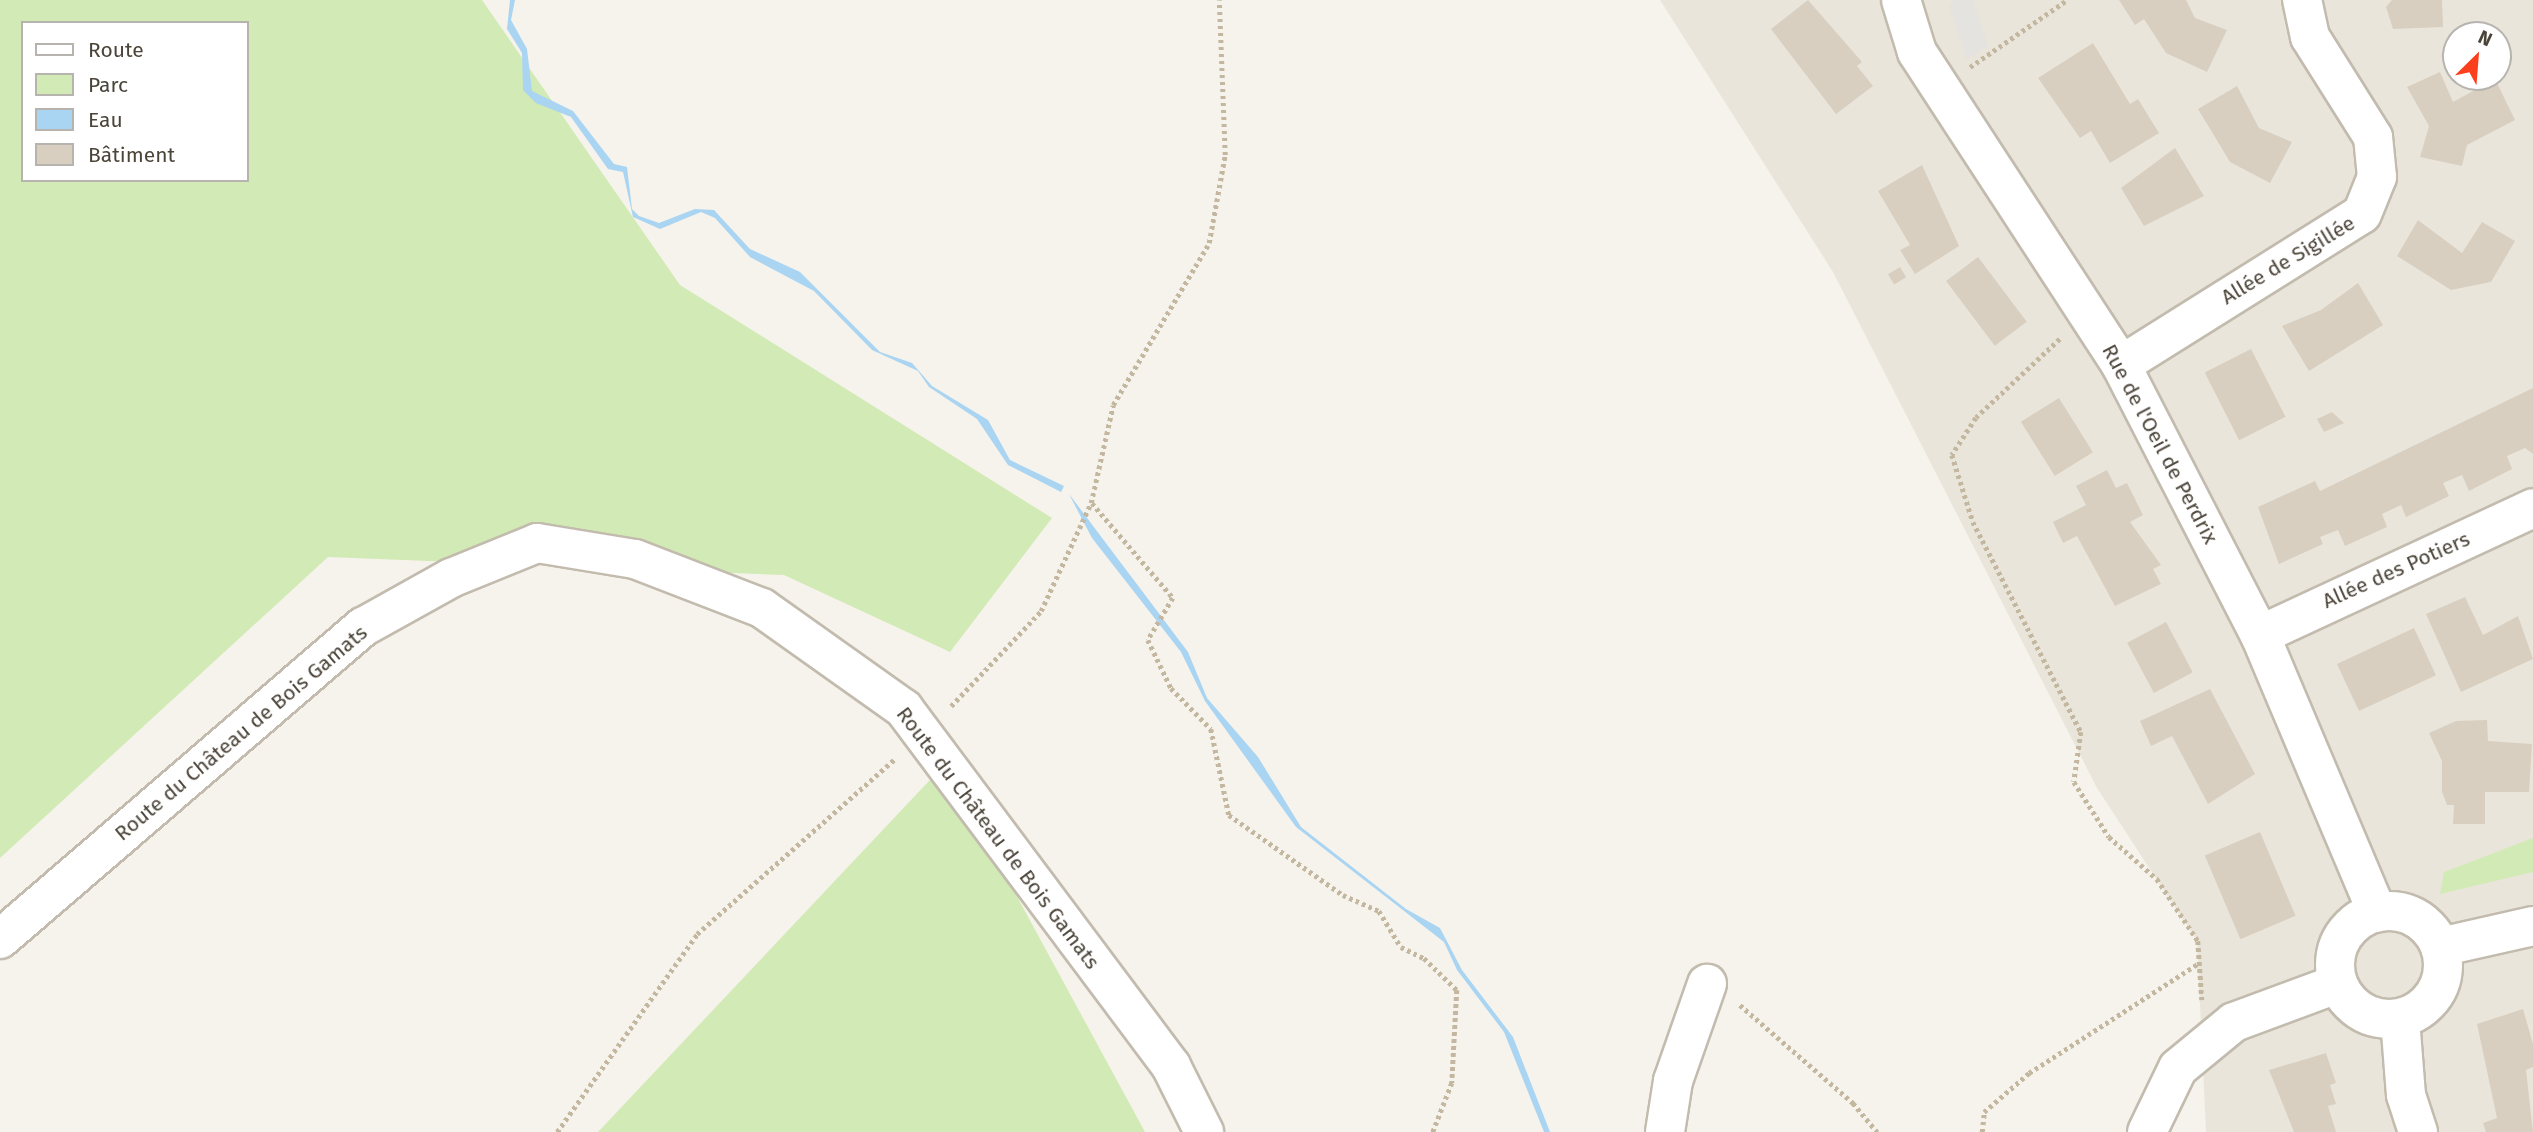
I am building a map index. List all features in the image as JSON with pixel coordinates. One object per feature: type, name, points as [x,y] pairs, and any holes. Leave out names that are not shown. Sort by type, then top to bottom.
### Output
[{"type":"street","name":"Rue de l'Oeil de Perdrix","points":[[1901,0],[1917,52],[2121,365],[2260,635],[2377,912]]},
{"type":"street","name":"Allée de Sigillée","points":[[2121,365],[2362,214],[2377,177],[2373,137],[2310,37],[2302,0]]},
{"type":"street","name":"Allée des Potiers","points":[[2260,635],[2533,508]]},
{"type":"street","name":"Route du Château de Bois Gamats","points":[[0,939],[363,626],[451,578],[537,543],[635,559],[762,608],[904,709],[1171,1066],[1204,1132]]},
{"type":"street","points":[[2377,912],[2422,922],[2440,947],[2441,983],[2418,1012],[2400,1019],[2364,1014],[2337,984],[2338,943],[2348,928],[2377,912]]},
{"type":"street","points":[[2440,947],[2533,926]]},
{"type":"street","points":[[1665,1132],[1673,1081],[1707,984]]},
{"type":"street","points":[[2147,1132],[2178,1068],[2234,1022],[2337,984]]},
{"type":"street","points":[[2400,1019],[2406,1096],[2417,1132]]},
{"type":"path","points":[[557,1132],[697,934],[923,735],[1041,611],[1091,503],[1113,405],[1209,243],[1225,155],[1219,0]]},
{"type":"path","points":[[1940,87],[2067,0]]},
{"type":"path","points":[[2064,336],[1976,418],[1952,456],[1973,522],[2081,732],[2074,782],[2109,837],[2157,880],[2197,942],[2206,1044]]},
{"type":"path","points":[[1091,503],[1173,598],[1148,640],[1171,688],[1211,729],[1229,815],[1343,895],[1379,911],[1401,947],[1424,958],[1457,990],[1454,1072],[1433,1132]]},
{"type":"path","points":[[1982,1132],[1984,1112],[2029,1073],[2199,963]]},
{"type":"path","points":[[1707,984],[1749,1011],[1877,1132]]},
{"type":"shaded area","points":[[1660,0],[2533,0],[2533,1132],[2206,1132],[2197,941],[2097,788],[1833,272]]},
{"type":"shaded area","points":[[1955,0],[1973,0],[1988,46],[1966,60],[1949,5]]},
{"type":"green space","points":[[0,0],[482,0],[680,285],[1052,518],[950,652],[784,575],[328,557],[0,858]]},
{"type":"green space","points":[[945,764],[1145,1132],[598,1132]]},
{"type":"green space","points":[[2533,838],[2533,872],[2440,894],[2444,872]]},
{"type":"water","points":[[510,0],[515,0],[511,20],[527,49],[532,91],[573,111],[614,164],[627,167],[632,209],[639,216],[659,223],[695,209],[714,210],[750,249],[800,272],[880,352],[912,363],[932,386],[988,420],[1010,460],[1064,486],[1061,492],[1008,465],[977,419],[929,387],[918,371],[872,350],[814,291],[750,257],[715,218],[701,212],[660,229],[633,217],[623,172],[608,169],[571,117],[536,103],[523,90],[522,53],[507,29]]},
{"type":"water","points":[[1069,494],[1188,652],[1207,698],[1258,757],[1301,827],[1406,909],[1440,928],[1462,970],[1513,1037],[1550,1132],[1544,1132],[1504,1032],[1457,970],[1444,942],[1296,827],[1205,701],[1181,652],[1092,538]]},
{"type":"building","points":[[1808,0],[1862,62],[1857,66],[1873,86],[1836,114],[1771,29]]},
{"type":"building","points":[[2119,0],[2186,0],[2195,18],[2227,30],[2207,72],[2166,53],[2144,19],[2135,25]]},
{"type":"building","points":[[2392,0],[2442,0],[2442,27],[2393,29],[2386,7]]},
{"type":"building","points":[[2093,43],[2130,104],[2138,99],[2159,133],[2110,163],[2091,131],[2080,138],[2038,78]]},
{"type":"building","points":[[2440,72],[2442,91],[2448,91],[2453,102],[2473,91],[2501,91],[2515,120],[2467,145],[2462,166],[2420,157],[2429,126],[2407,87]]},
{"type":"building","points":[[2237,86],[2259,128],[2292,142],[2270,183],[2230,162],[2198,109]]},
{"type":"building","points":[[2175,148],[2204,196],[2144,226],[2121,188]]},
{"type":"building","points":[[1922,165],[1959,246],[1915,274],[1900,250],[1910,245],[1878,191]]},
{"type":"building","points":[[2418,220],[2462,253],[2482,222],[2515,241],[2491,282],[2451,290],[2397,256]]},
{"type":"building","points":[[1978,257],[2027,322],[1995,346],[1946,281]]},
{"type":"building","points":[[1900,267],[1906,277],[1894,284],[1888,274]]},
{"type":"building","points":[[2358,283],[2383,325],[2309,371],[2282,326],[2321,310]]},
{"type":"building","points":[[2251,349],[2286,417],[2239,440],[2205,373]]},
{"type":"building","points":[[2533,388],[2533,454],[2525,448],[2507,456],[2512,469],[2469,491],[2462,475],[2443,483],[2449,496],[2406,517],[2401,505],[2382,514],[2387,527],[2345,546],[2338,530],[2320,537],[2323,544],[2279,564],[2258,507],[2315,481],[2320,491]]},
{"type":"building","points":[[2059,398],[2093,452],[2055,476],[2021,422]]},
{"type":"building","points":[[2332,412],[2344,423],[2324,432],[2317,419]]},
{"type":"building","points":[[2107,470],[2116,488],[2127,483],[2143,515],[2130,522],[2161,565],[2153,569],[2161,584],[2115,606],[2077,536],[2063,543],[2053,522],[2086,505],[2076,486]]},
{"type":"building","points":[[2465,597],[2483,635],[2518,616],[2533,659],[2461,692],[2426,614]]},
{"type":"building","points":[[2166,622],[2193,672],[2154,693],[2127,643]]},
{"type":"building","points":[[2414,628],[2436,675],[2359,711],[2337,664]]},
{"type":"building","points":[[2210,689],[2255,774],[2208,804],[2172,736],[2151,746],[2140,721]]},
{"type":"building","points":[[2487,720],[2488,741],[2532,744],[2529,792],[2485,792],[2485,824],[2453,824],[2454,805],[2447,805],[2442,792],[2442,761],[2429,733],[2456,721]]},
{"type":"building","points":[[2260,832],[2296,916],[2240,939],[2205,855]]},
{"type":"building","points":[[2523,1009],[2533,1044],[2533,1067],[2526,1070],[2533,1132],[2486,1132],[2483,1123],[2497,1118],[2477,1024]]},
{"type":"building","points":[[2326,1053],[2336,1083],[2330,1085],[2336,1104],[2328,1106],[2336,1132],[2294,1132],[2269,1070]]}]
